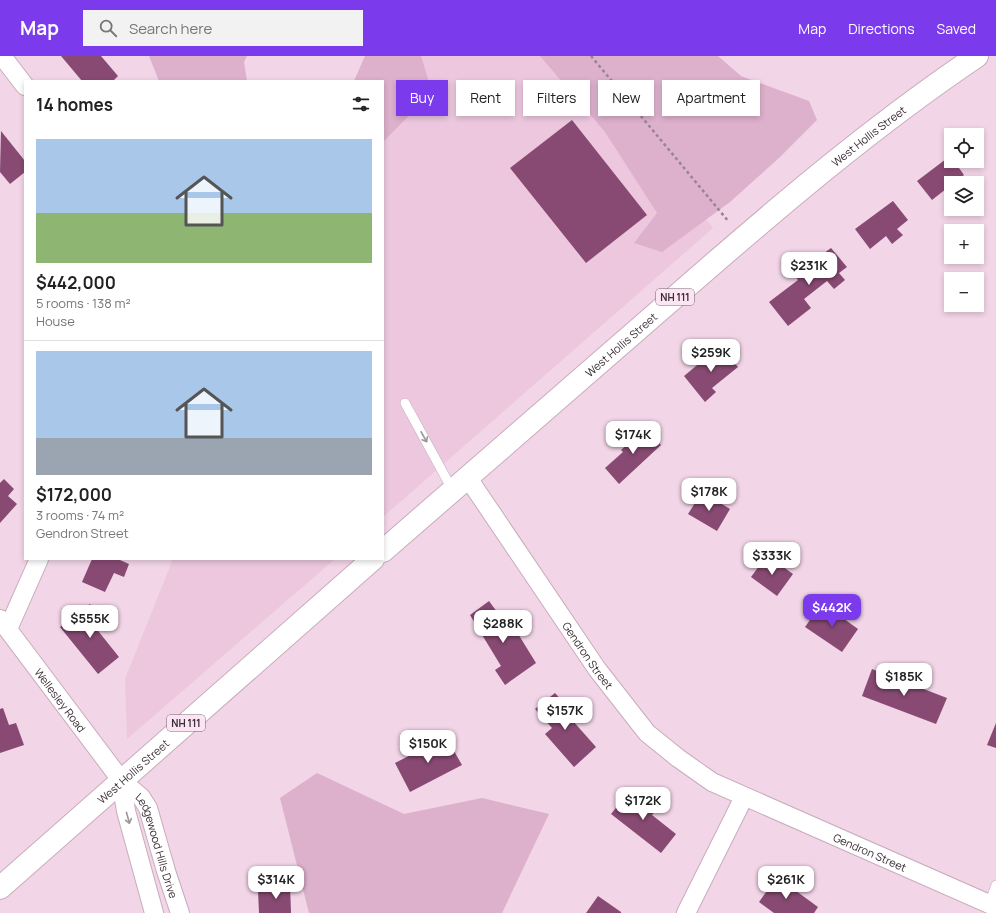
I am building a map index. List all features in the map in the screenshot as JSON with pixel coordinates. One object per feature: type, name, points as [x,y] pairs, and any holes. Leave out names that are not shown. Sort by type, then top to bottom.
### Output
[{"type":"main road","name":"West Hollis Street","points":[[384,550],[742,239],[850,149],[936,83],[977,56]]},
{"type":"main road","name":"West Hollis Street","points":[[0,888],[372,560]]},
{"type":"street","points":[[2,56],[24,85]]},
{"type":"street","name":"Gendron Street","points":[[460,484],[597,669],[647,733],[678,758],[712,782],[992,906]]},
{"type":"street","points":[[4,624],[38,560]]},
{"type":"street","name":"Wellesley Road","points":[[4,624],[121,780]]},
{"type":"street","name":"Ledgewood Hills Drive","points":[[121,780],[126,811],[154,913]]},
{"type":"street","name":"Ledgewood Hills Drive","points":[[121,780],[142,797],[148,808],[166,872],[180,913]]},
{"type":"street","points":[[686,913],[744,797]]},
{"type":"lane","points":[[405,403],[460,484]]},
{"type":"lane","points":[[992,906],[996,885]]},
{"type":"path","points":[[591,56],[729,222]]},
{"type":"shaded area","points":[[149,56],[247,56],[244,62],[247,80],[159,80]]},
{"type":"shaded area","points":[[365,56],[421,56],[428,80],[396,80],[396,116],[408,116],[384,141],[384,80],[354,80]]},
{"type":"shaded area","points":[[375,56],[570,56],[590,80],[523,80],[523,116],[590,116],[590,80],[598,90],[598,116],[620,116],[713,228],[384,516],[384,80],[365,80]]},
{"type":"shaded area","points":[[540,56],[718,56],[741,76],[752,80],[662,80],[662,116],[760,116],[760,83],[809,101],[817,120],[779,158],[730,202],[662,252],[634,243],[657,213],[605,132],[590,114],[590,80],[561,80]]},
{"type":"shaded area","points":[[173,560],[334,560],[127,739],[125,679]]},
{"type":"shaded area","points":[[317,773],[404,814],[482,798],[549,814],[502,913],[309,913],[280,798]]},
{"type":"building","points":[[61,56],[101,56],[118,76],[114,80],[81,80]]},
{"type":"building","points":[[572,120],[647,215],[586,263],[510,168]]},
{"type":"building","points":[[1,131],[24,160],[24,173],[10,184],[0,172]]},
{"type":"building","points":[[944,161],[944,168],[959,168],[964,175],[944,176],[944,191],[932,200],[917,181]]},
{"type":"building","points":[[893,201],[908,220],[897,229],[903,235],[892,244],[886,236],[870,249],[855,229]]},
{"type":"building","points":[[831,248],[847,267],[839,273],[845,280],[834,289],[827,281],[804,299],[811,308],[788,326],[769,302],[798,280],[794,275]]},
{"type":"building","points":[[720,346],[738,367],[712,388],[716,392],[705,402],[684,376]]},
{"type":"building","points":[[645,428],[661,445],[619,484],[605,468],[623,452],[621,450],[629,443],[626,440],[633,433],[636,436]]},
{"type":"building","points":[[4,479],[14,489],[8,496],[17,504],[0,523],[0,483]]},
{"type":"building","points":[[702,492],[730,509],[717,531],[688,514]]},
{"type":"building","points":[[767,555],[793,574],[777,596],[751,577]]},
{"type":"building","points":[[92,560],[120,560],[129,564],[124,577],[114,573],[105,592],[82,582]]},
{"type":"building","points":[[489,601],[503,620],[493,626],[493,630],[512,624],[536,663],[505,685],[495,670],[501,666],[470,615]]},
{"type":"building","points":[[822,603],[858,629],[842,652],[805,627]]},
{"type":"building","points":[[90,604],[103,621],[95,627],[119,657],[98,674],[60,627]]},
{"type":"building","points":[[872,669],[947,698],[936,724],[862,696]]},
{"type":"building","points":[[555,693],[571,711],[559,722],[565,728],[573,721],[596,747],[574,767],[545,734],[552,728],[535,709]]},
{"type":"building","points":[[3,708],[9,725],[16,723],[24,745],[0,753],[0,709]]},
{"type":"building","points":[[996,723],[996,748],[987,745]]},
{"type":"building","points":[[446,737],[462,765],[410,792],[395,763]]},
{"type":"building","points":[[631,789],[657,809],[652,815],[676,834],[661,853],[611,814]]},
{"type":"building","points":[[777,877],[818,907],[814,913],[774,913],[759,902]]},
{"type":"building","points":[[277,884],[290,884],[291,913],[259,913],[258,891],[277,891]]},
{"type":"building","points":[[598,896],[621,912],[621,913],[586,913]]}]
